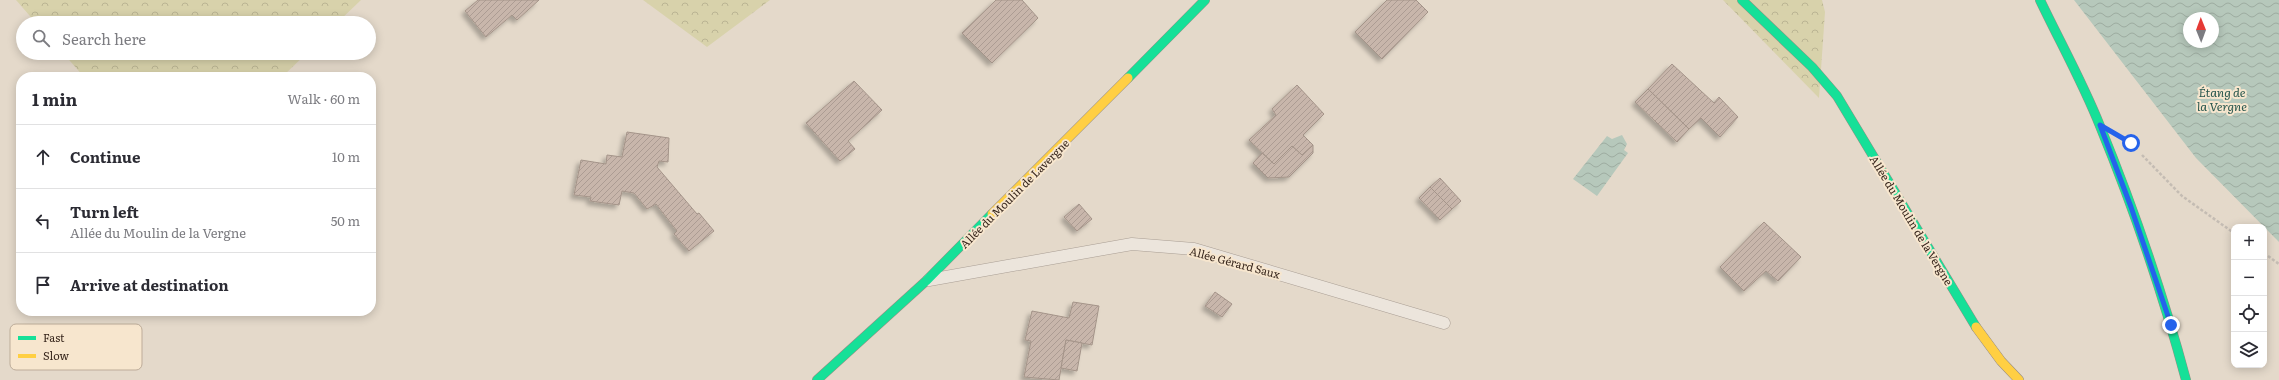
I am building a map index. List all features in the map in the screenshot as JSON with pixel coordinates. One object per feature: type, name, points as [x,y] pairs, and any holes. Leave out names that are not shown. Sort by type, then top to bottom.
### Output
[{"type":"street","name":"Allée du Moulin de Lavergne","points":[[817,380],[926,281],[1205,0]]},
{"type":"street","name":"Allée du Moulin de la Vergne","points":[[1742,0],[1805,59],[1847,110],[1924,243],[1977,328],[2008,369],[2019,380]]},
{"type":"street","points":[[2040,0],[2100,125],[2120,177],[2171,325],[2186,380]]},
{"type":"lane","name":"Allée Gérard Saux","points":[[926,281],[1132,244],[1194,249],[1444,323]]},
{"type":"path","points":[[2141,154],[2182,196],[2231,230]]},
{"type":"path","points":[[2267,255],[2279,264]]},
{"type":"green space","points":[[16,0],[361,0],[344,16],[30,16]]},
{"type":"green space","points":[[643,0],[770,0],[707,47]]},
{"type":"green space","points":[[1723,0],[1822,0],[1825,12],[1819,98]]},
{"type":"green space","points":[[69,60],[300,60],[287,72],[80,72]]},
{"type":"water","name":"Étang de la Vergne","points":[[2074,0],[2279,0],[2279,242],[2267,230],[2267,224],[2261,224],[2196,158]]},
{"type":"water","points":[[1622,135],[1627,144],[1624,150],[1628,153],[1597,196],[1573,179],[1607,136],[1612,139]]},
{"type":"building","points":[[478,0],[539,0],[517,20],[512,15],[486,37],[465,11]]},
{"type":"building","points":[[996,0],[1022,0],[1038,18],[992,63],[962,33]]},
{"type":"building","points":[[1387,0],[1416,0],[1428,12],[1382,59],[1355,32]]},
{"type":"building","points":[[1672,64],[1714,103],[1719,97],[1738,117],[1720,137],[1701,118],[1689,129],[1648,89]]},
{"type":"building","points":[[854,81],[882,110],[848,141],[855,149],[840,161],[806,123]]},
{"type":"building","points":[[1297,85],[1324,114],[1303,135],[1313,145],[1302,155],[1292,146],[1274,164],[1249,140],[1276,115],[1272,109]]},
{"type":"building","points":[[1648,89],[1689,129],[1677,142],[1635,102]]},
{"type":"building","points":[[627,132],[669,138],[668,162],[659,161],[657,167],[697,214],[699,213],[714,231],[689,251],[674,234],[677,231],[656,204],[647,209],[634,193],[622,191],[619,205],[590,201],[591,197],[574,195],[581,160],[606,164],[607,155],[622,157]]},
{"type":"building","points":[[1313,145],[1313,153],[1289,177],[1268,178],[1253,163],[1262,153],[1274,164],[1292,146],[1302,155]]},
{"type":"building","points":[[1440,178],[1461,201],[1452,209],[1430,187]]},
{"type":"building","points":[[1430,187],[1452,209],[1440,220],[1419,198]]},
{"type":"building","points":[[1079,204],[1092,219],[1077,231],[1064,217]]},
{"type":"building","points":[[1764,222],[1801,257],[1778,281],[1766,271],[1744,291],[1720,267]]},
{"type":"building","points":[[1215,292],[1232,304],[1222,317],[1205,306]]},
{"type":"building","points":[[1073,302],[1099,306],[1092,345],[1066,340],[1059,380],[1024,377],[1031,341],[1025,340],[1032,311],[1069,318]]},
{"type":"building","points":[[1066,340],[1082,343],[1077,371],[1061,368]]},
{"type":"traffic: fast","points":[[1128,78],[1205,0]]},
{"type":"traffic: fast","points":[[1742,0],[1812,67],[1837,96],[1976,327]]},
{"type":"traffic: fast","points":[[2040,0],[2086,94],[2113,157],[2158,284],[2186,380]]},
{"type":"traffic: fast","points":[[817,380],[926,281],[992,214]]},
{"type":"traffic: slow","points":[[992,214],[1128,78]]},
{"type":"traffic: slow","points":[[1976,327],[2001,361],[2019,380]]},
{"type":"route","points":[[2131,143],[2100,125],[2131,207],[2171,325]]}]
